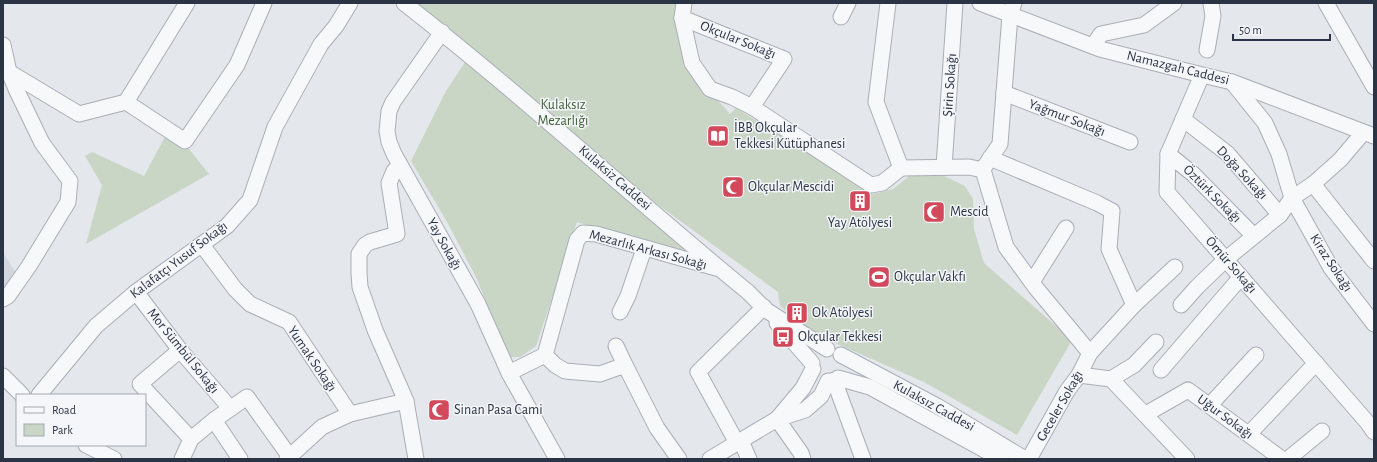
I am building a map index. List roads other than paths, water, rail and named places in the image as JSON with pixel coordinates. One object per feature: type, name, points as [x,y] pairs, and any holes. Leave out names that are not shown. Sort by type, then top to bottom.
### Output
[{"type":"street","points":[[9,72],[79,114],[126,102],[187,3]]},
{"type":"street","points":[[126,102],[185,140],[237,65],[264,3]]},
{"type":"street","name":"Kalafatçı Yusuf Sokağı","points":[[40,394],[96,326],[136,292],[227,226],[250,200],[275,127],[321,44],[336,26],[350,3]]},
{"type":"street","name":"Kulaksiz Caddesi","points":[[404,3],[442,32],[583,150],[765,308],[834,352]]},
{"type":"street","points":[[684,3],[682,18],[692,63],[710,89],[732,97],[752,107],[871,186],[882,183],[902,168],[969,167],[987,164],[1097,203],[1112,211],[1109,249],[1134,305],[1175,267]]},
{"type":"street","points":[[841,17],[848,3]]},
{"type":"street","points":[[888,3],[876,102],[902,168]]},
{"type":"street","name":"Şirin Sokağı","points":[[944,167],[955,3]]},
{"type":"street","name":"Namazgah Caddesi","points":[[980,3],[1012,9],[1093,46],[1232,82],[1369,135]]},
{"type":"street","points":[[1093,46],[1101,34],[1144,25],[1174,3]]},
{"type":"street","points":[[1207,50],[1213,16],[1211,3]]},
{"type":"street","points":[[1326,3],[1373,84]]},
{"type":"street","points":[[1012,9],[1000,144],[987,164],[1006,247],[1032,282],[1090,353]]},
{"type":"street","name":"Okçular Sokağı","points":[[682,18],[784,59],[752,107]]},
{"type":"street","name":"Yay Sokağı","points":[[442,32],[389,111],[387,121],[389,142],[400,165],[478,304],[508,373],[557,459]]},
{"type":"street","points":[[3,45],[9,72],[42,143],[70,181],[68,202],[29,266],[8,296],[3,299]]},
{"type":"street","name":"Ömür Sokağı","points":[[1202,75],[1168,154],[1167,192],[1367,422],[1374,432]]},
{"type":"street","name":"Kiraz Sokağı","points":[[1232,82],[1265,123],[1279,154],[1292,198],[1331,268],[1374,324]]},
{"type":"street","name":"Yağmur Sokağı","points":[[1004,93],[1130,142]]},
{"type":"street","name":"Doğa Sokağı","points":[[1183,119],[1228,154],[1280,215]]},
{"type":"street","points":[[1182,305],[1197,287],[1226,259],[1280,215],[1292,198],[1313,184],[1369,135]]},
{"type":"street","name":"Öztürk Sokağı","points":[[1168,154],[1194,174],[1254,236]]},
{"type":"street","points":[[400,165],[394,171],[389,183],[397,234],[370,242],[365,245],[359,254],[359,272],[360,287],[374,330],[406,401],[416,459]]},
{"type":"street","points":[[1313,184],[1374,261]]},
{"type":"street","points":[[1032,282],[1066,228]]},
{"type":"street","name":"Mezarlık Arkası Sokağı","points":[[545,355],[577,240],[583,233],[596,234],[720,270]]},
{"type":"street","name":"Yumak Sokağı","points":[[202,245],[235,289],[250,304],[289,322],[350,414]]},
{"type":"street","points":[[620,312],[628,296],[644,249]]},
{"type":"street","points":[[1161,370],[1241,276]]},
{"type":"street","name":"Mor Sümbül Sokağı","points":[[136,292],[180,350],[230,408]]},
{"type":"street","name":"Geceler Sokağı","points":[[1029,459],[1090,353],[1134,305]]},
{"type":"street","points":[[749,459],[698,372],[765,308],[813,366],[818,378],[834,380]]},
{"type":"street","points":[[1111,379],[1134,365],[1156,342]]},
{"type":"street","points":[[616,346],[657,428],[679,459]]},
{"type":"street","points":[[180,350],[140,384],[192,439]]},
{"type":"street","points":[[710,459],[777,419],[805,410],[821,396],[834,380],[842,374],[844,364],[834,352],[817,354],[803,388],[777,419]]},
{"type":"street","name":"Kulaksız Caddesi","points":[[834,352],[937,406],[1025,459]]},
{"type":"street","points":[[508,373],[545,355],[555,365],[565,371],[603,373],[625,365]]},
{"type":"street","points":[[1210,405],[1256,355]]},
{"type":"street","points":[[1249,434],[1316,363]]},
{"type":"street","points":[[1078,375],[1111,379],[1146,414],[1187,459]]},
{"type":"street","points":[[3,376],[21,394]]},
{"type":"street","points":[[834,380],[863,459]]},
{"type":"street","name":"Kulaksız Caddesi","points":[[834,380],[876,390],[1001,459]]},
{"type":"street","name":"Uğur Sokağı","points":[[1146,414],[1188,390],[1282,459]]},
{"type":"street","points":[[182,459],[192,439],[214,420],[247,397],[289,458],[322,427],[350,414],[406,401]]},
{"type":"street","points":[[777,419],[801,453],[803,459]]},
{"type":"street","points":[[214,420],[240,459]]},
{"type":"street","points":[[1288,459],[1322,431]]},
{"type":"street","points":[[88,446],[114,459]]},
{"type":"place","name":"İBB Okçular Tekkesi Kütüphanesi","points":[[718,136]]},
{"type":"place","name":"Okçular Mescidi","points":[[733,187]]},
{"type":"place","name":"Yay Atölyesi","points":[[860,201]]},
{"type":"place","name":"Mescid","points":[[934,212]]},
{"type":"place","name":"Okçular Vakfı","points":[[879,277]]},
{"type":"place","name":"Ok Atölyesi","points":[[797,313]]},
{"type":"place","name":"Okçular Tekkesi","points":[[783,337]]},
{"type":"place","name":"Sinan Pasa Cami","points":[[439,410]]},
{"type":"park label","name":"Kulaksız Mezarlığı","points":[[563,114]]}]
